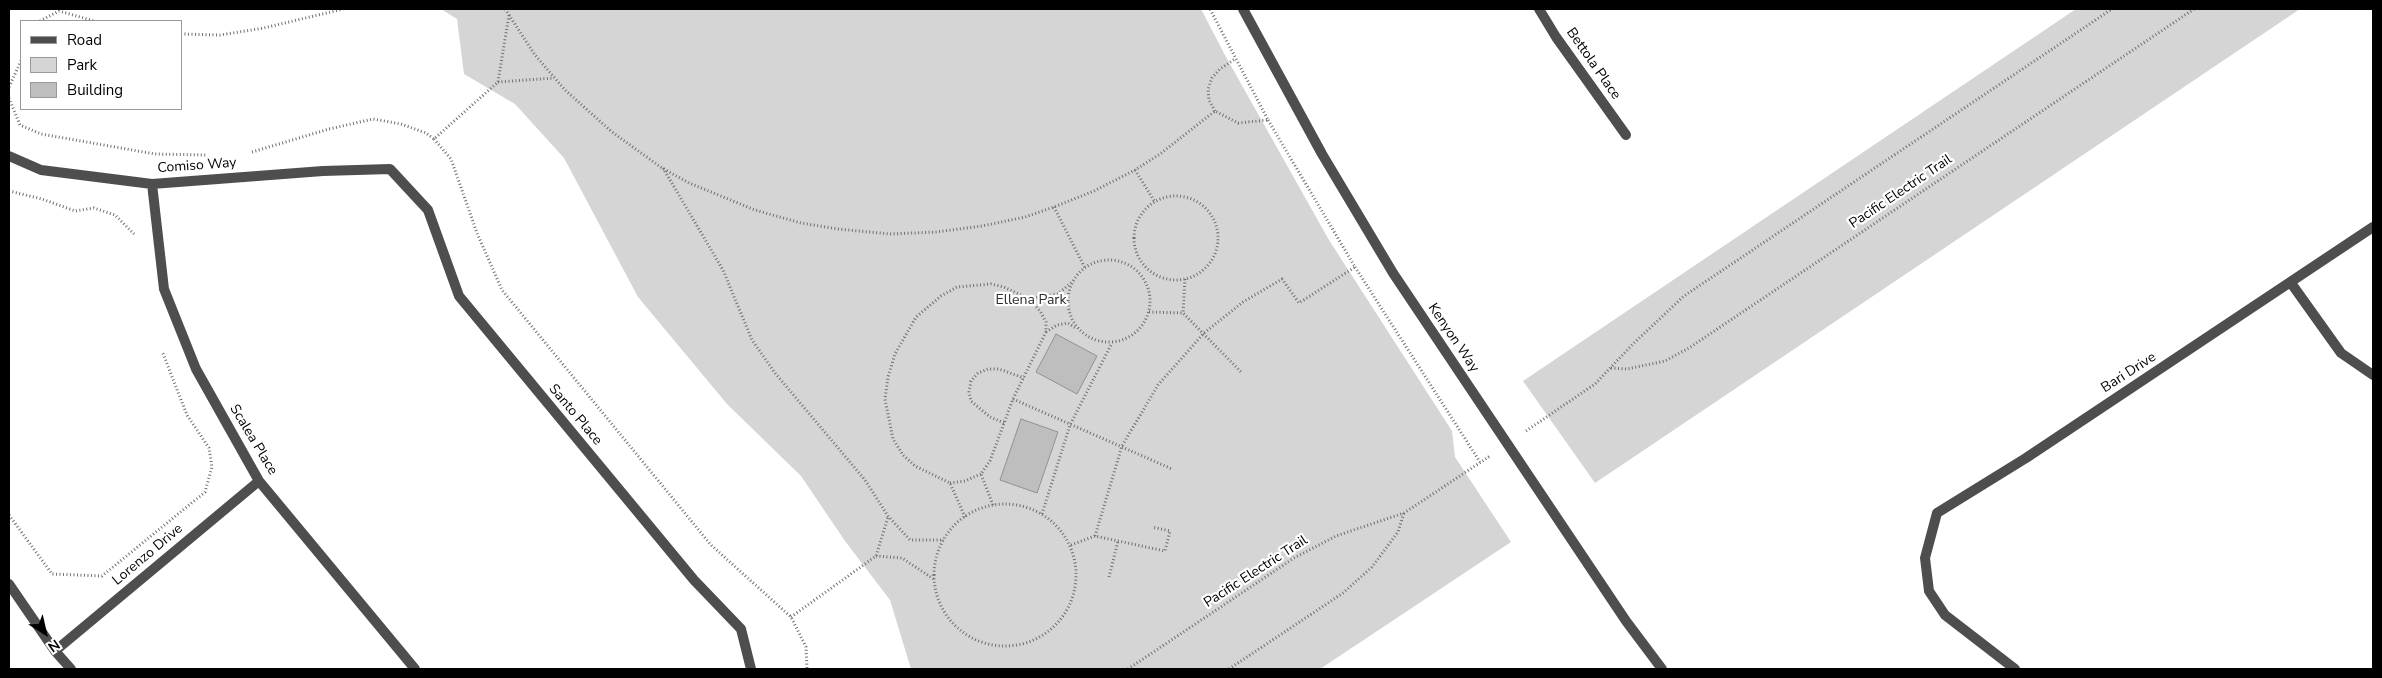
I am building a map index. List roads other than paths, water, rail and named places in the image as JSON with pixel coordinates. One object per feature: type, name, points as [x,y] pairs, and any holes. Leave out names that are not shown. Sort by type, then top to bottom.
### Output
[{"type":"street","name":"Kenyon Way","points":[[1243,9],[1322,154],[1393,273],[1626,620],[1662,669]]},
{"type":"street","name":"Bettola Place","points":[[1539,9],[1556,38],[1626,134]]},
{"type":"street","name":"Comiso Way","points":[[9,156],[41,170],[152,184],[323,171],[390,169]]},
{"type":"street","name":"Santo Place","points":[[390,169],[428,210],[459,296],[694,580],[741,629],[751,669]]},
{"type":"street","name":"Scalea Place","points":[[152,184],[164,289],[196,369],[259,481],[416,669]]},
{"type":"street","name":"Bari Drive","points":[[2014,669],[1945,615],[1929,591],[1925,558],[1937,513],[2026,458],[2373,227]]},
{"type":"street","points":[[2291,283],[2341,353],[2373,375]]},
{"type":"street","name":"Lorenzo Drive","points":[[55,651],[259,481]]},
{"type":"street","points":[[9,584],[55,651],[71,669]]},
{"type":"park label","name":"Ellena Park","points":[[1031,301]]}]
